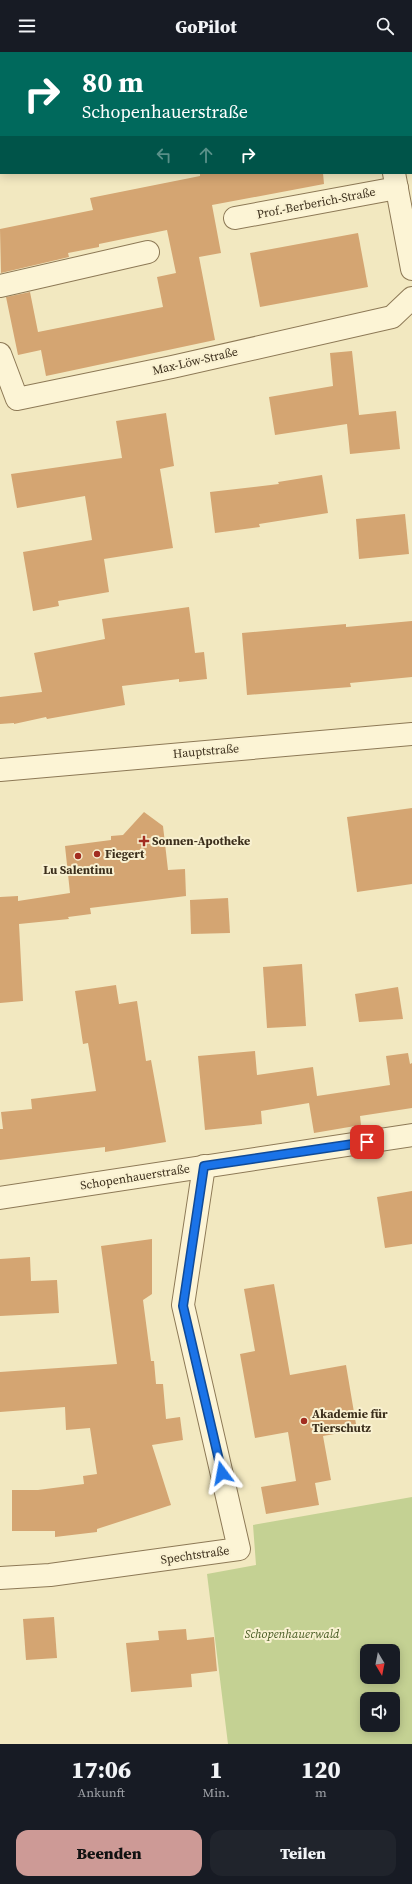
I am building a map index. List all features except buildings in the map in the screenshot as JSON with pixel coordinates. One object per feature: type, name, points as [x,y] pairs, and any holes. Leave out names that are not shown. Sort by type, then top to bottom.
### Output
[{"type":"street","name":"Prof.-Berberich-Straße","points":[[235,218],[396,180],[412,269]]},
{"type":"street","points":[[0,286],[148,252]]},
{"type":"street","name":"Max-Löw-Straße","points":[[0,354],[17,399],[172,367],[392,317],[412,298]]},
{"type":"street","name":"Hauptstraße","points":[[0,770],[412,734]]},
{"type":"street","name":"Schopenhauerstraße","points":[[0,1198],[412,1135]]},
{"type":"street","name":"Spechtstraße","points":[[0,1578],[50,1575],[240,1549],[183,1306],[204,1166]]},
{"type":"green space","name":"Schopenhauerwald","points":[[412,1497],[412,1744],[228,1744],[207,1574],[256,1565],[253,1525]]},
{"type":"place","name":"Sonnen-Apotheke","points":[[144,841]]},
{"type":"place","name":"Fiegert","points":[[97,854]]},
{"type":"place","name":"Lu Salentinu","points":[[78,856]]},
{"type":"place","name":"Akademie für Tierschutz","points":[[304,1421]]},
{"type":"route","points":[[222,1473],[183,1306],[204,1166],[367,1142]]}]
